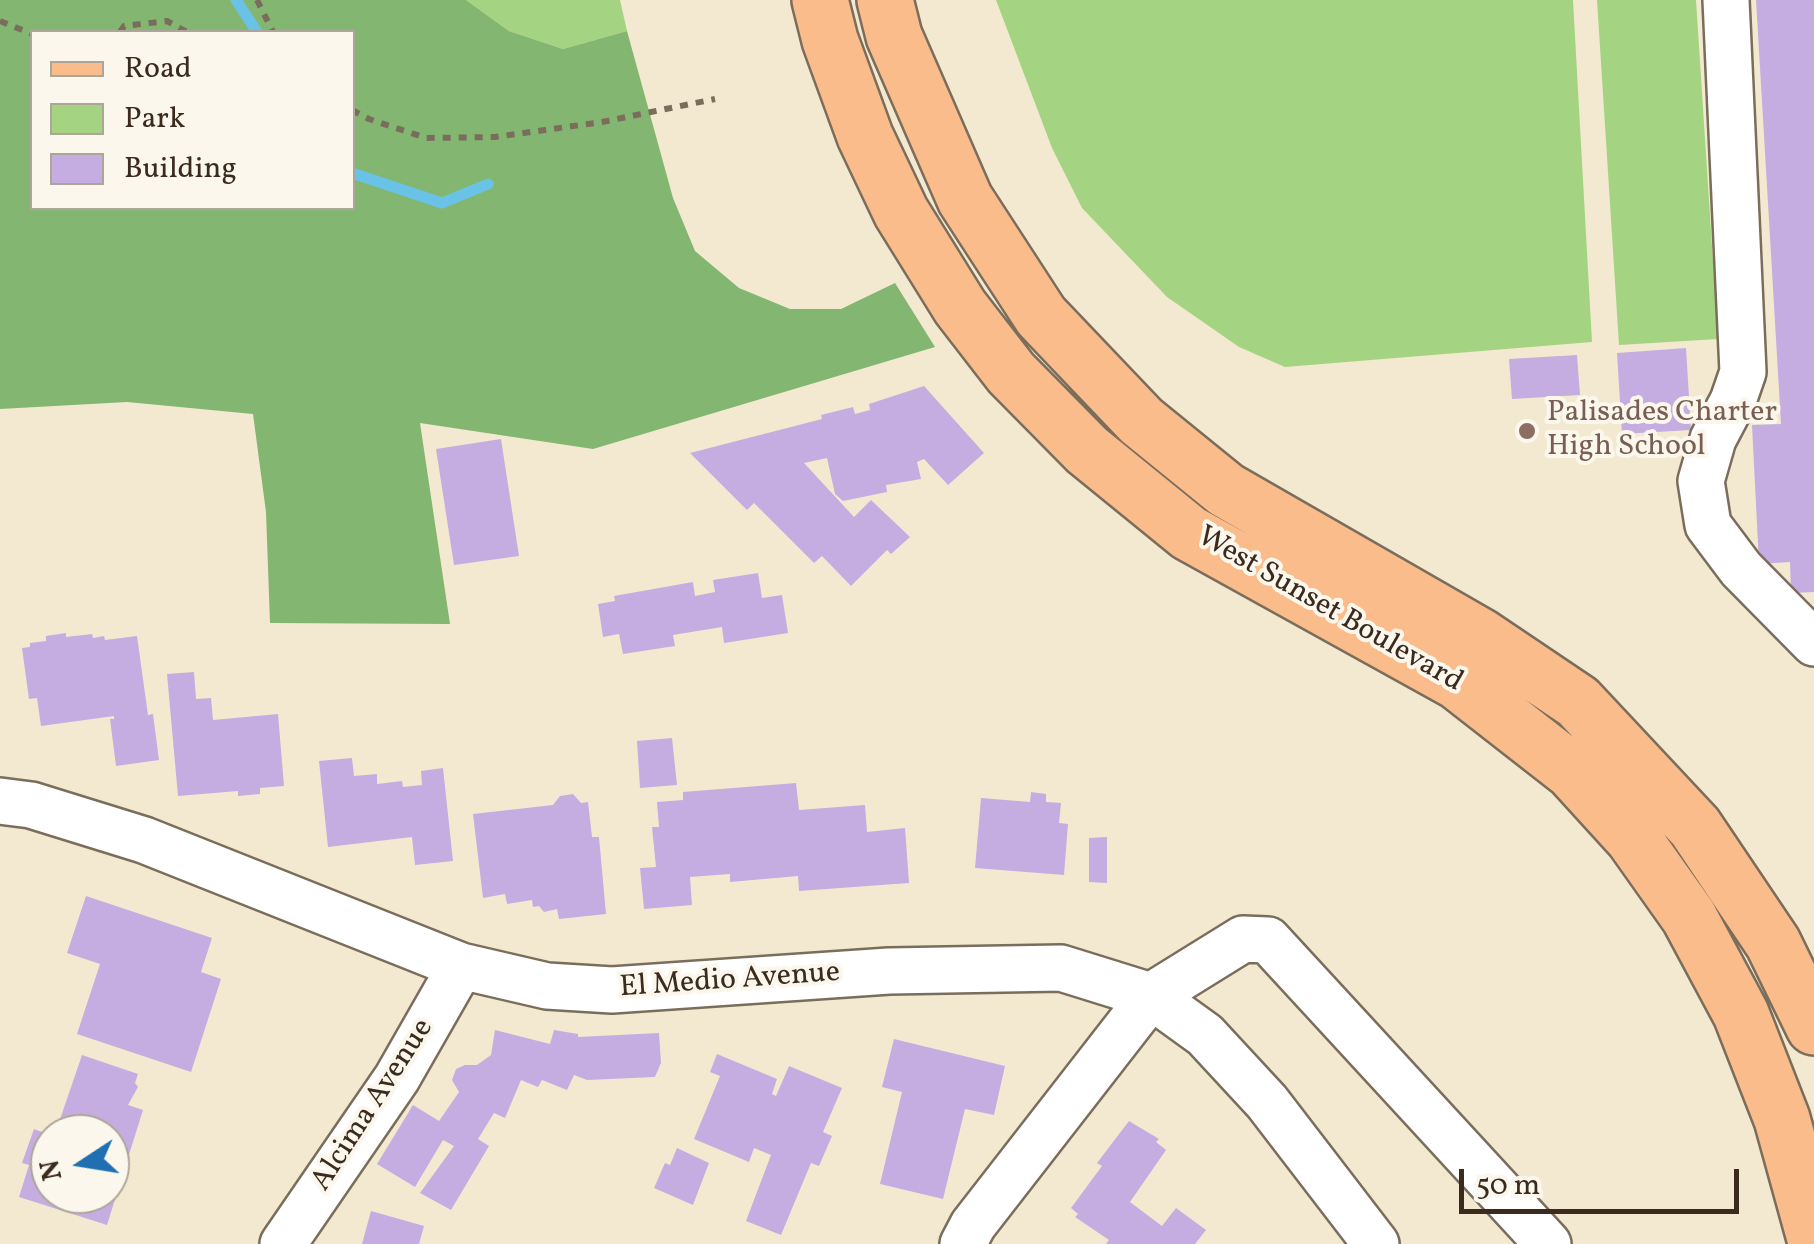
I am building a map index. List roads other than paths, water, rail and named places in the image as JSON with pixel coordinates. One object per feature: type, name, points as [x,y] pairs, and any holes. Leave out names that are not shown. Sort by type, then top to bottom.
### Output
[{"type":"main road","name":"West Sunset Boulevard","points":[[820,0],[864,136],[901,212],[960,308],[1011,373],[1087,450],[1189,533],[1458,682],[1572,770],[1633,838],[1689,916],[1742,1014],[1782,1119],[1814,1235]]},
{"type":"main road","name":"West Sunset Boulevard","points":[[885,0],[894,36],[964,199],[1041,316],[1140,421],[1226,490],[1480,636],[1578,702],[1695,827],[1773,943],[1814,1028]]},
{"type":"street","points":[[1726,0],[1744,372],[1713,439],[1701,482],[1708,525],[1741,569],[1814,644]]},
{"type":"street","name":"El Medio Avenue","points":[[0,801],[30,805],[144,840],[461,966],[547,986],[612,990],[889,971],[1061,968],[1151,996],[1205,1035],[1267,1102],[1376,1244]]},
{"type":"street","points":[[962,1244],[1151,996],[1243,939],[1268,940],[1548,1244]]},
{"type":"street","name":"Alcima Avenue","points":[[283,1244],[397,1078],[461,966]]},
{"type":"waterway","points":[[236,0],[256,30]]},
{"type":"waterway","points":[[355,174],[442,203],[488,184]]},
{"type":"place","name":"Palisades Charter High School","points":[[1527,431]]}]
